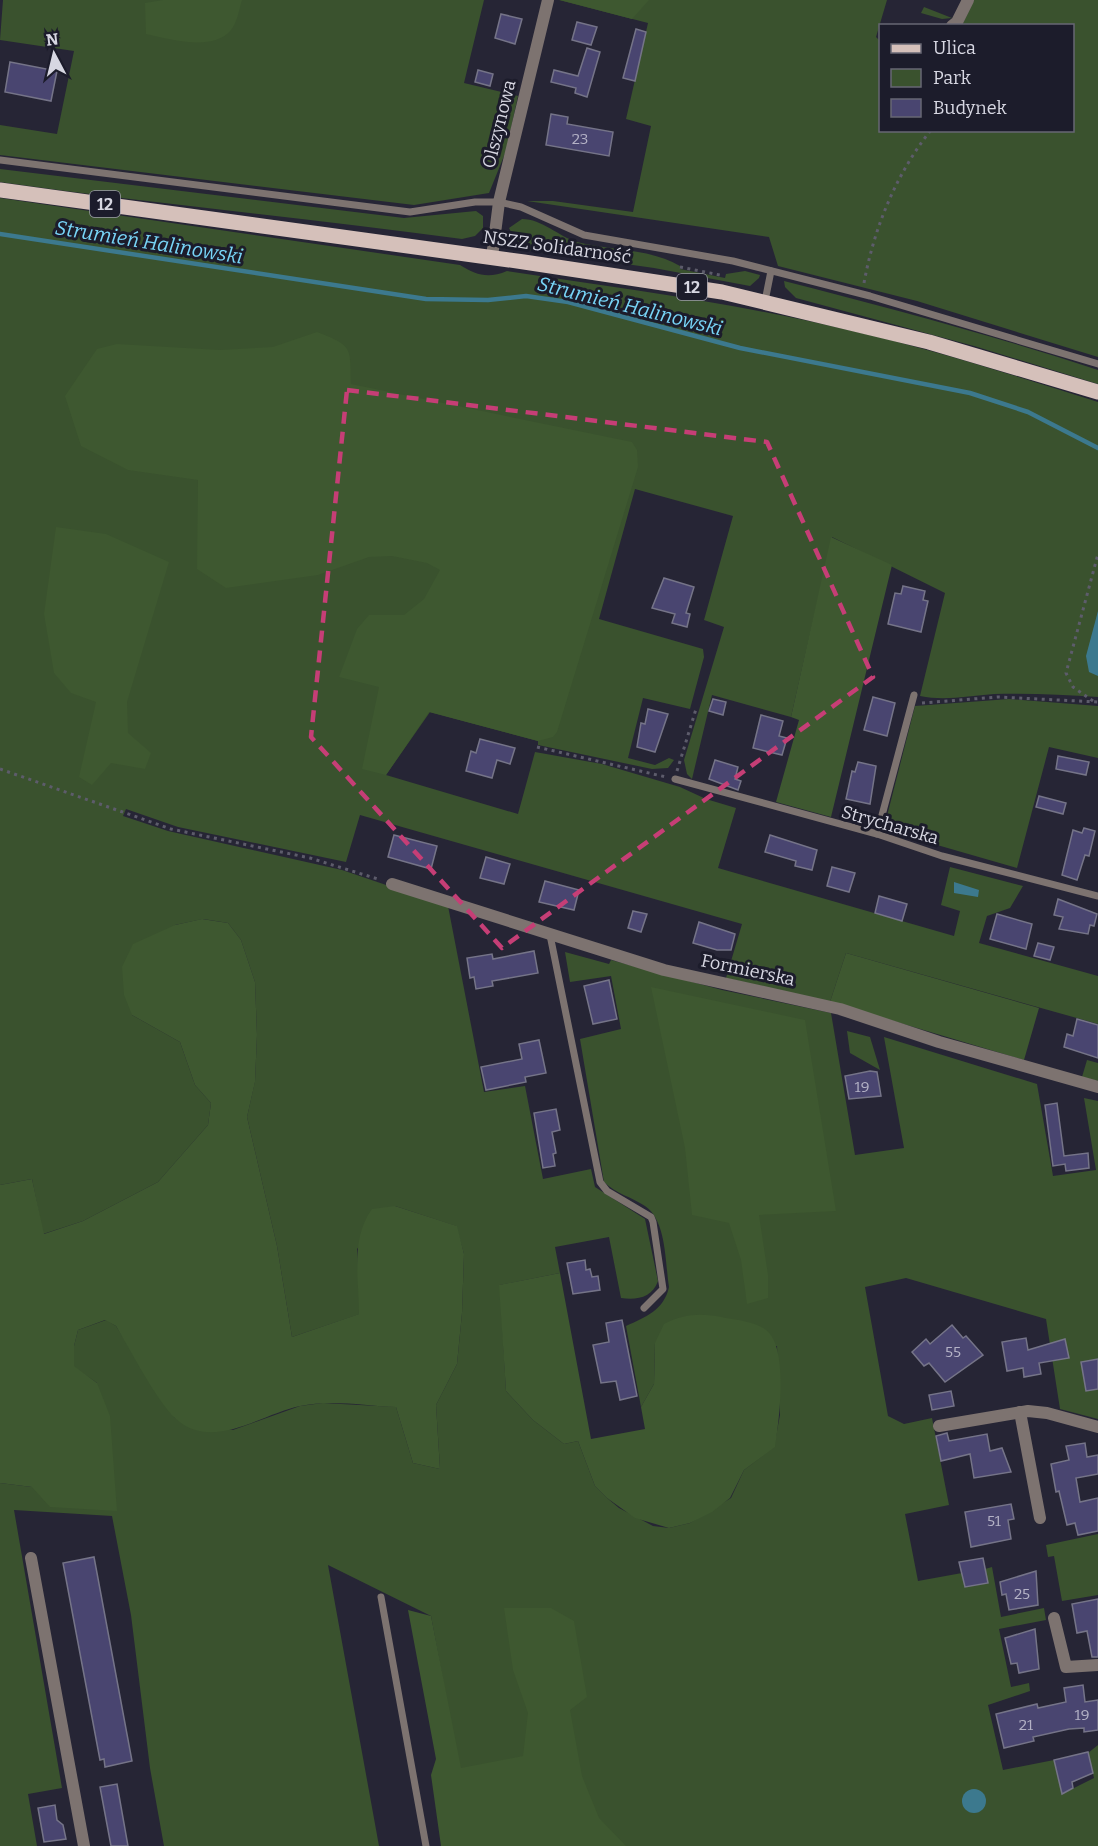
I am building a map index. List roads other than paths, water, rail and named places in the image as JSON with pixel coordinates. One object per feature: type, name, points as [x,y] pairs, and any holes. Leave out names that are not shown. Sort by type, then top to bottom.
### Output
[{"type":"main road","name":"NSZZ Solidarność","points":[[0,190],[651,280],[765,301],[938,344],[1098,392]]},
{"type":"street","name":"Olszynowa","points":[[492,257],[499,202],[549,0]]},
{"type":"street","points":[[954,24],[968,0]]},
{"type":"street","name":"Formierska","points":[[392,884],[664,970],[840,1009],[939,1042],[1098,1087]]},
{"type":"street","points":[[939,1426],[1020,1412],[1047,1413],[1098,1427]]},
{"type":"street","points":[[1020,1412],[1040,1518]]},
{"type":"street","points":[[31,1558],[84,1846]]},
{"type":"street","points":[[1054,1618],[1066,1667],[1098,1665]]},
{"type":"lane","points":[[0,160],[410,212],[475,202],[499,202],[521,207],[584,235],[733,261],[862,294],[1098,364]]},
{"type":"lane","points":[[765,301],[771,271]]},
{"type":"lane","points":[[877,834],[914,695]]},
{"type":"lane","name":"Strycharska","points":[[675,779],[877,834],[942,856],[1098,896]]},
{"type":"lane","points":[[550,935],[600,1182],[607,1191],[651,1217],[653,1222],[663,1289],[644,1308]]},
{"type":"lane","points":[[381,1597],[426,1846]]},
{"type":"water","points":[[1098,611],[1098,676],[1089,672],[1086,656]]},
{"type":"water","points":[[954,882],[979,890],[978,897],[954,893]]},
{"type":"water","points":[[974,1789],[983,1792],[986,1801],[983,1810],[974,1813],[965,1810],[962,1801],[965,1792]]},
{"type":"waterway","name":"Strumień Halinowski","points":[[0,234],[426,299],[488,300],[526,296],[568,302],[740,348],[970,393],[1028,412],[1098,448]]}]
